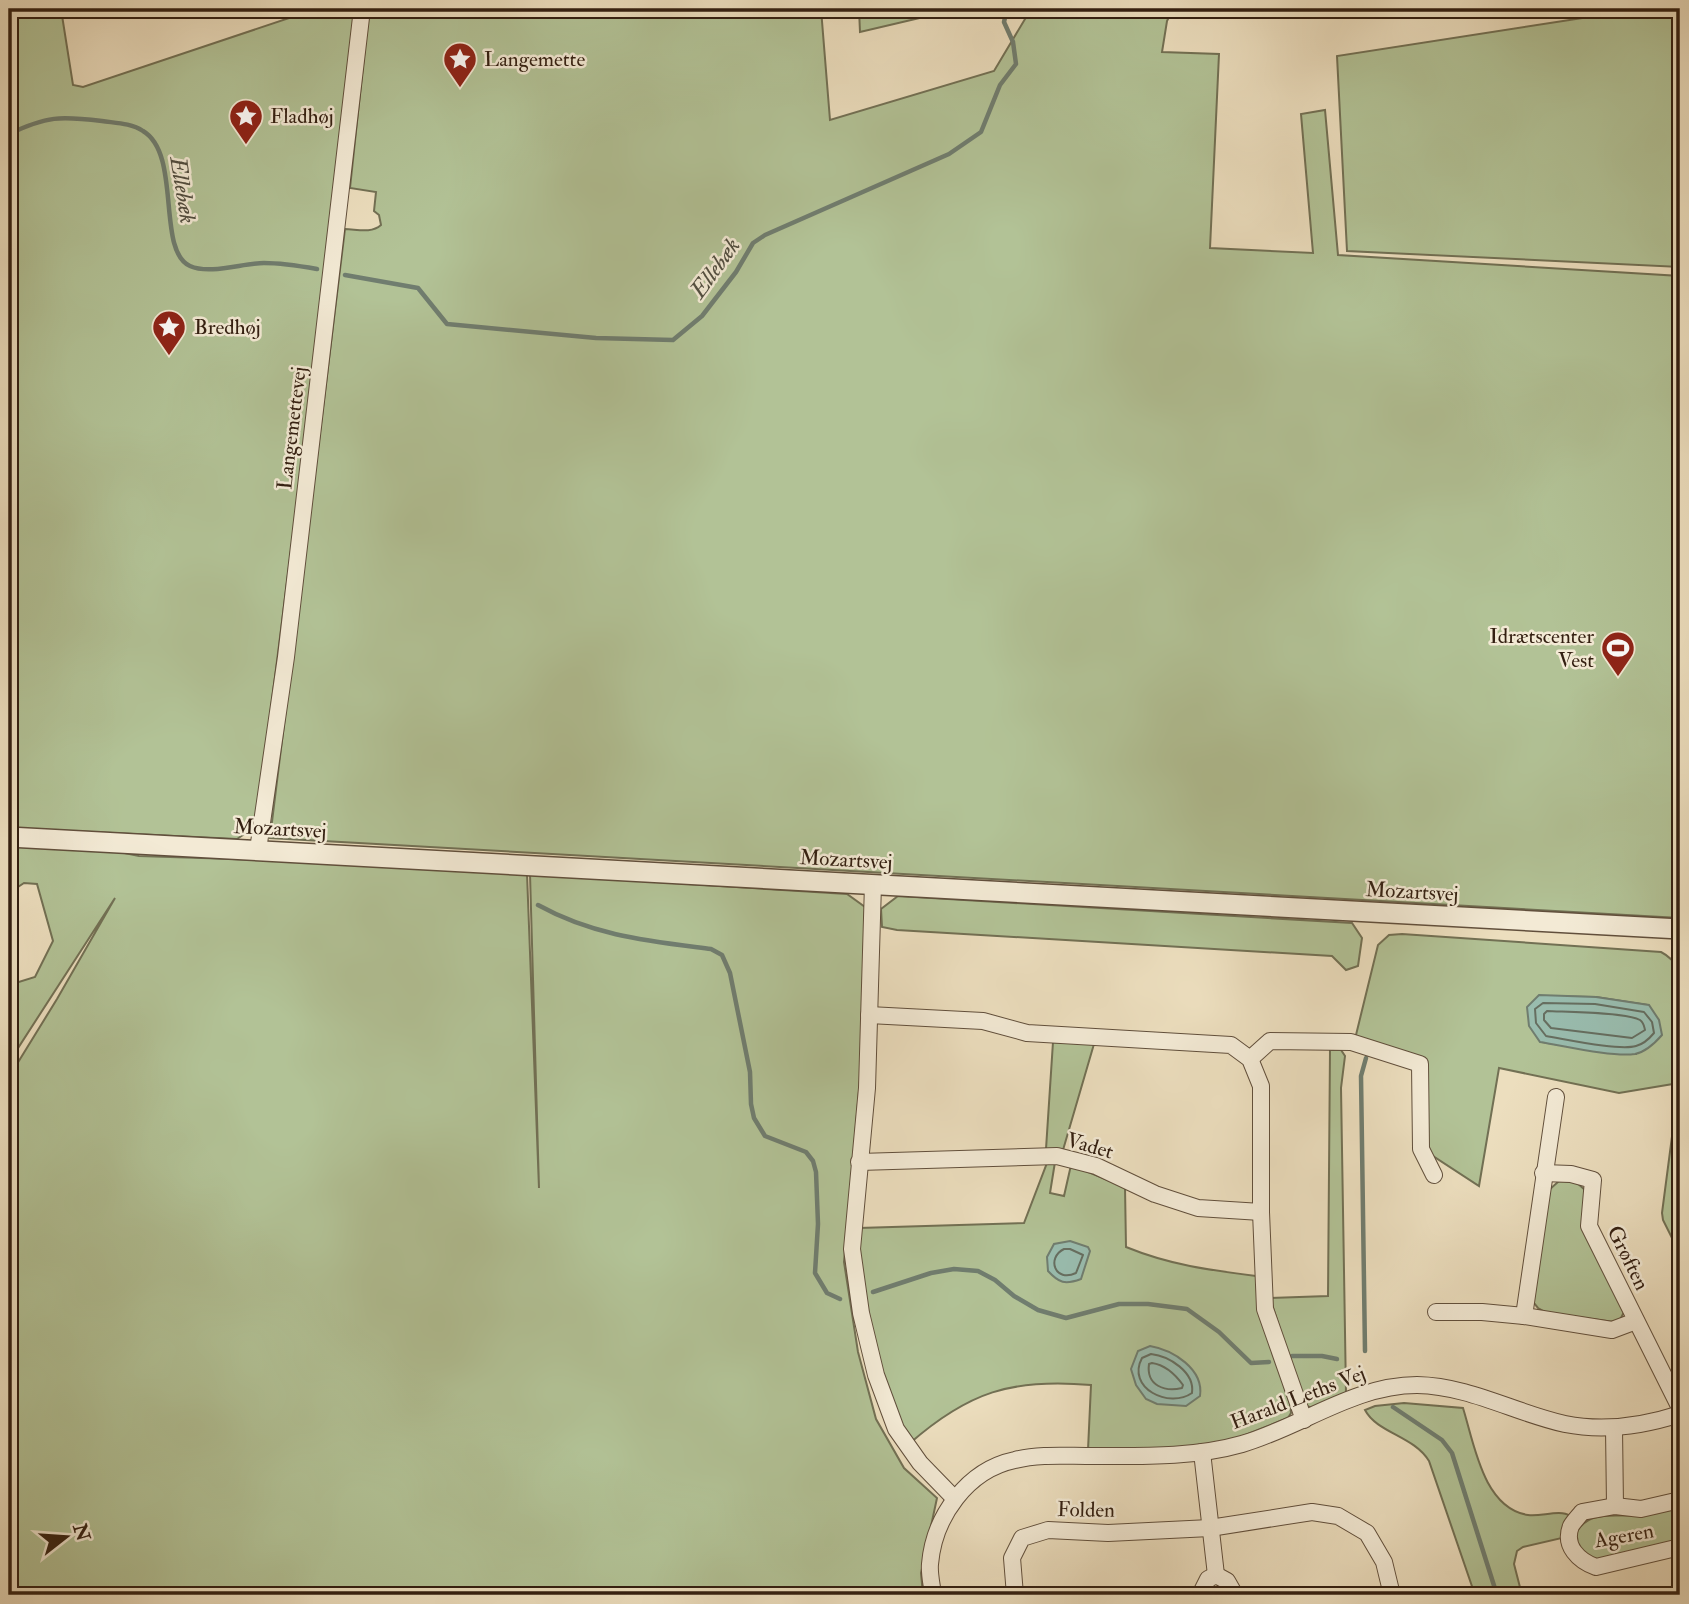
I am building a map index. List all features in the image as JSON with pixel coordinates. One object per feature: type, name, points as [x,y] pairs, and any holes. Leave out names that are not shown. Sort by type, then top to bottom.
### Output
[{"type":"street","name":"Langemettevej","points":[[258,850],[286,657],[362,9]]},
{"type":"street","name":"Mozartsvej","points":[[9,837],[1680,929]]},
{"type":"street","points":[[873,884],[867,1088],[852,1249],[861,1313],[876,1375],[896,1429],[920,1462],[954,1498]]},
{"type":"street","points":[[869,1016],[983,1021],[1027,1033],[1231,1045],[1250,1059],[1261,1087],[1261,1212],[1265,1309],[1304,1420]]},
{"type":"street","points":[[1250,1059],[1270,1041],[1351,1042],[1420,1064],[1421,1149],[1434,1175]]},
{"type":"street","points":[[1524,1316],[1556,1097]]},
{"type":"street","name":"Vadet","points":[[859,1162],[1057,1156],[1096,1166],[1155,1194],[1198,1208],[1261,1212]]},
{"type":"street","name":"Grøften","points":[[1543,1173],[1571,1174],[1593,1180],[1589,1226],[1680,1408]]},
{"type":"street","name":"Grøften","points":[[1436,1312],[1524,1316],[1612,1329],[1636,1321]]},
{"type":"street","name":"Harald Leths Vej","points":[[933,1595],[930,1565],[937,1527],[954,1498],[981,1475],[1012,1460],[1042,1456],[1143,1456],[1202,1452],[1242,1444],[1366,1392],[1398,1386],[1458,1389],[1566,1424],[1614,1428],[1649,1424],[1680,1414]]},
{"type":"street","name":"Ageren","points":[[1614,1428],[1615,1506]]},
{"type":"street","points":[[1202,1452],[1216,1575]]},
{"type":"street","name":"Ageren","points":[[1680,1500],[1642,1509],[1615,1506],[1582,1511],[1570,1528],[1570,1548],[1582,1562],[1596,1567],[1680,1547]]},
{"type":"street","name":"Folden","points":[[1015,1595],[1012,1558],[1022,1538],[1048,1530],[1108,1533],[1210,1528],[1312,1512],[1338,1516],[1367,1533],[1384,1562],[1392,1595]]},
{"type":"street","points":[[1200,1595],[1208,1579],[1216,1575]]},
{"type":"street","points":[[1216,1575],[1227,1581],[1235,1595]]},
{"type":"shaded area","points":[[9,9],[61,9],[73,85],[83,87],[313,10],[355,9],[322,307],[256,826],[237,839],[9,828]]},
{"type":"shaded area","name":"Idrætscenter Vest","points":[[369,9],[821,9],[830,120],[994,71],[1031,9],[1173,9],[1167,21],[1162,52],[1219,54],[1210,248],[1313,253],[1301,114],[1325,110],[1338,255],[1680,276],[1680,918],[270,838],[345,229],[368,230],[381,225],[379,215],[374,211],[376,192],[350,188]]},
{"type":"shaded area","points":[[859,9],[958,9],[860,32]]},
{"type":"shaded area","points":[[1641,9],[1680,9],[1680,267],[1347,251],[1337,56]]},
{"type":"shaded area","points":[[9,843],[105,849],[139,856],[330,862],[527,874],[539,1188],[530,874],[847,894],[865,907],[860,1080],[844,1262],[858,1352],[876,1419],[904,1468],[937,1498],[921,1573],[923,1595],[9,1595],[9,1077],[115,898],[9,1062],[9,985],[35,977],[53,941],[37,884],[24,883],[9,893]]},
{"type":"shaded area","points":[[898,896],[1352,923],[1362,938],[1358,966],[1346,970],[1332,956],[882,927],[881,909]]},
{"type":"shaded area","points":[[1389,935],[1661,952],[1674,962],[1680,971],[1680,1254],[1662,1213],[1679,1083],[1619,1093],[1499,1068],[1479,1186],[1430,1154],[1426,1142],[1427,1061],[1355,1039],[1378,945]],"holes":[[[1539,996],[1596,997],[1648,1005],[1636,1054],[1541,1042]]]},
{"type":"shaded area","points":[[1053,1042],[1094,1044],[1063,1150],[1046,1149]]},
{"type":"shaded area","points":[[1330,1050],[1341,1050],[1345,1056],[1341,1088],[1346,1393],[1315,1409],[1304,1405],[1270,1298],[1328,1296]]},
{"type":"shaded area","points":[[1055,1162],[1050,1193],[1064,1196],[1071,1165],[1125,1187],[1126,1247],[1174,1263],[1256,1276],[1258,1306],[1290,1404],[1291,1413],[1288,1418],[1230,1441],[1157,1450],[1088,1450],[1091,1385],[1038,1384],[993,1392],[972,1401],[951,1412],[909,1444],[881,1377],[858,1258],[859,1228],[1024,1223],[1047,1163]]},
{"type":"shaded area","points":[[1559,1181],[1576,1182],[1585,1190],[1624,1312],[1621,1318],[1614,1322],[1547,1313],[1533,1302],[1549,1190]]},
{"type":"shaded area","points":[[1404,1403],[1463,1408],[1483,1472],[1500,1500],[1513,1510],[1528,1515],[1561,1513],[1570,1516],[1562,1538],[1523,1547],[1517,1551],[1514,1564],[1522,1595],[1475,1595],[1429,1461],[1414,1446],[1378,1424],[1365,1410],[1375,1406]]},
{"type":"shaded area","points":[[1680,1507],[1680,1544],[1596,1565],[1583,1560],[1574,1536],[1587,1521],[1595,1517],[1642,1515]]},
{"type":"water","points":[[1539,995],[1596,997],[1649,1005],[1659,1020],[1662,1035],[1647,1049],[1625,1055],[1540,1042],[1529,1026],[1527,1007]]},
{"type":"water","points":[[1070,1241],[1088,1247],[1090,1251],[1081,1279],[1066,1282],[1048,1271],[1047,1257],[1054,1244]]},
{"type":"water","points":[[1150,1346],[1177,1356],[1192,1369],[1200,1386],[1200,1396],[1186,1406],[1157,1404],[1146,1399],[1136,1385],[1131,1369],[1138,1351]]},
{"type":"waterway","name":"Ellebæk","points":[[345,275],[418,288],[447,324],[596,338],[673,340],[702,316],[736,272],[753,243],[765,235],[949,154],[981,132],[1000,85],[1016,64],[1013,42],[1004,22],[1007,9]]},
{"type":"waterway","name":"Ellebæk","points":[[9,134],[44,121],[64,118],[118,123],[138,128],[155,143],[162,160],[174,242],[180,257],[190,266],[217,269],[271,263],[317,269]]},
{"type":"waterway","points":[[538,905],[580,924],[622,936],[711,949],[722,955],[730,973],[750,1072],[754,1118],[765,1136],[806,1152],[813,1161],[816,1172],[818,1224],[815,1273],[827,1293],[840,1299]]},
{"type":"waterway","points":[[1365,1351],[1361,1076],[1366,1058]]},
{"type":"waterway","points":[[873,1292],[931,1273],[954,1269],[978,1271],[1038,1310],[1066,1318],[1119,1304],[1148,1304],[1187,1309],[1219,1332],[1251,1363],[1269,1362]]},
{"type":"waterway","points":[[1292,1356],[1337,1359]]},
{"type":"waterway","points":[[1393,1407],[1442,1440],[1452,1453],[1497,1595]]},
{"type":"place","name":"Langemette","points":[[460,89]]},
{"type":"place","name":"Fladhøj","points":[[246,146]]},
{"type":"place","name":"Bredhøj","points":[[169,357]]},
{"type":"place","name":"Idrætscenter Vest","points":[[1618,678]]}]
